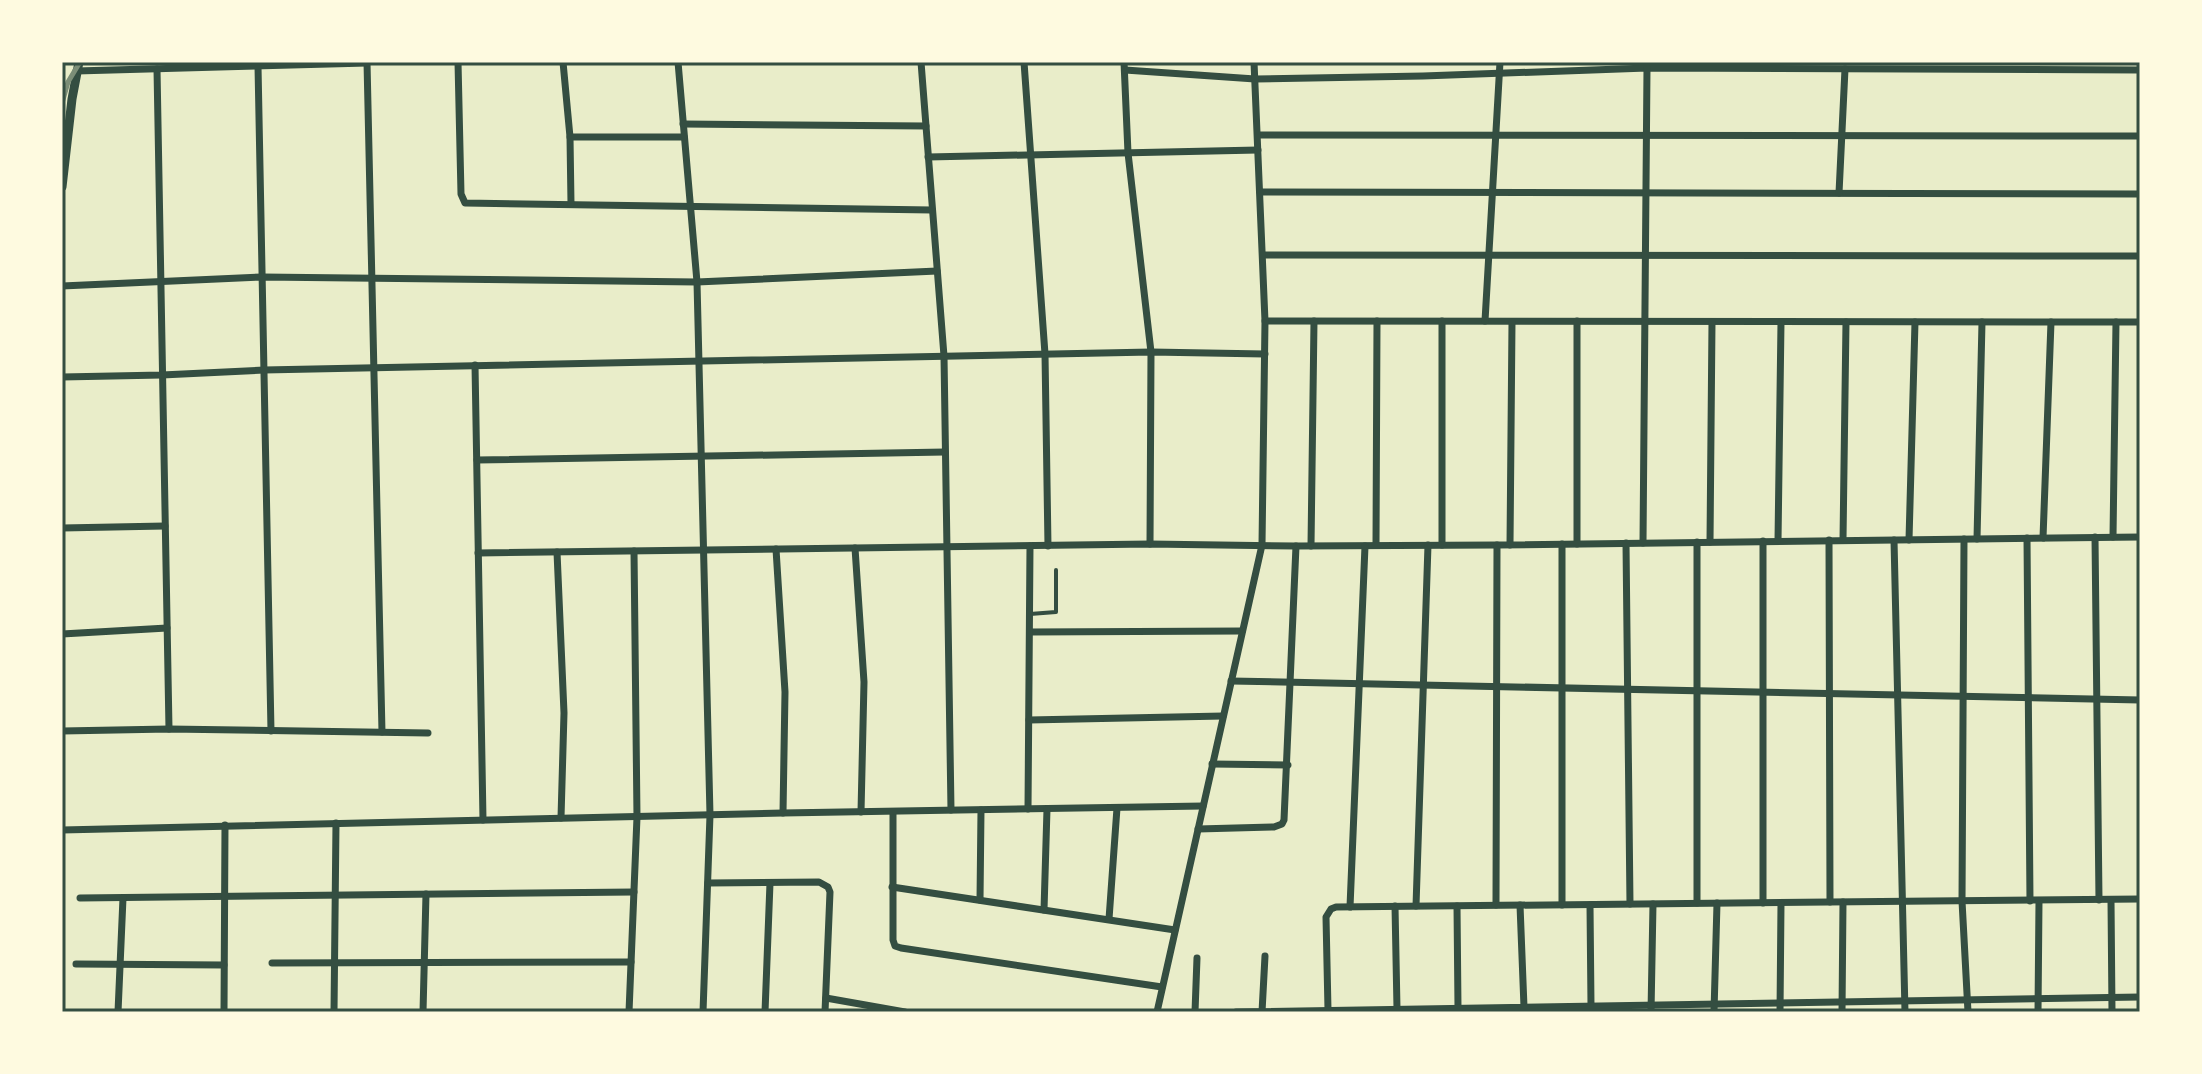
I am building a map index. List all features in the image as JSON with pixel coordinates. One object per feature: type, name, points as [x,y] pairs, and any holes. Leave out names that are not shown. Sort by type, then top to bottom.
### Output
[{"type":"street","points":[[62,187],[67,98],[78,66],[157,69],[367,62],[382,732]]},
{"type":"street","points":[[458,62],[461,194],[463,201],[469,204],[932,210]]},
{"type":"street","points":[[563,62],[570,137],[571,204]]},
{"type":"street","points":[[678,62],[697,282],[702,456],[710,815],[703,1012]]},
{"type":"street","points":[[921,62],[944,356],[951,810]]},
{"type":"street","points":[[1024,62],[1045,354],[1048,546]]},
{"type":"street","points":[[1157,1012],[1262,545],[1265,321],[1254,62]]},
{"type":"street","points":[[1485,321],[1500,62]]},
{"type":"street","points":[[258,66],[271,731]]},
{"type":"street","points":[[1150,544],[1151,352],[1128,153],[1124,66],[1255,79],[1647,68],[2140,70]]},
{"type":"street","points":[[1643,543],[1647,68]]},
{"type":"street","points":[[157,69],[169,729]]},
{"type":"street","points":[[1839,193],[1845,69]]},
{"type":"street","points":[[683,124],[926,126]]},
{"type":"street","points":[[1258,135],[2140,136]]},
{"type":"street","points":[[570,137],[684,137]]},
{"type":"street","points":[[928,157],[1258,150]]},
{"type":"street","points":[[1260,192],[2140,194]]},
{"type":"street","points":[[1263,255],[2140,256]]},
{"type":"street","points":[[62,286],[262,277],[697,282],[937,271]]},
{"type":"street","points":[[1265,321],[2140,322]]},
{"type":"street","points":[[1311,546],[1314,321]]},
{"type":"street","points":[[1376,545],[1377,321]]},
{"type":"street","points":[[1442,321],[1442,545]]},
{"type":"street","points":[[1577,321],[1577,544]]},
{"type":"street","points":[[1510,545],[1512,322]]},
{"type":"street","points":[[1710,542],[1712,322]]},
{"type":"street","points":[[1778,541],[1781,322]]},
{"type":"street","points":[[1843,540],[1846,322]]},
{"type":"street","points":[[1909,540],[1915,322]]},
{"type":"street","points":[[1977,539],[1982,322]]},
{"type":"street","points":[[2043,538],[2051,322]]},
{"type":"street","points":[[2113,537],[2116,322]]},
{"type":"street","points":[[62,377],[373,367],[1045,354],[1265,354]]},
{"type":"street","points":[[475,365],[483,820]]},
{"type":"street","points":[[477,460],[945,452]]},
{"type":"street","points":[[62,528],[165,526]]},
{"type":"street","points":[[2095,537],[2099,900]]},
{"type":"street","points":[[478,553],[1150,544],[1510,545],[2140,537]]},
{"type":"street","points":[[2027,538],[2038,1012]]},
{"type":"street","points":[[1964,539],[1962,901],[1968,1012]]},
{"type":"street","points":[[1829,540],[1830,902]]},
{"type":"street","points":[[1894,540],[1905,1012]]},
{"type":"street","points":[[1763,541],[1763,903]]},
{"type":"street","points":[[1697,542],[1697,903]]},
{"type":"street","points":[[1626,543],[1630,904]]},
{"type":"street","points":[[1562,544],[1562,905]]},
{"type":"street","points":[[1416,906],[1428,545]]},
{"type":"street","points":[[1496,905],[1497,545]]},
{"type":"street","points":[[1028,809],[1030,546]]},
{"type":"street","points":[[1198,829],[1274,827],[1282,824],[1285,816],[1296,546]]},
{"type":"street","points":[[1350,907],[1365,546]]},
{"type":"street","points":[[855,548],[864,682],[861,812]]},
{"type":"street","points":[[776,549],[785,692],[783,813]]},
{"type":"street","points":[[629,1012],[637,817],[634,551]]},
{"type":"street","points":[[557,552],[564,713],[561,818]]},
{"type":"street","points":[[62,634],[167,628]]},
{"type":"street","points":[[1030,632],[1242,631]]},
{"type":"street","points":[[1231,681],[2140,700]]},
{"type":"street","points":[[1029,720],[1223,716]]},
{"type":"street","points":[[62,731],[169,729],[428,733]]},
{"type":"street","points":[[1212,764],[1288,765]]},
{"type":"street","points":[[62,830],[1203,806]]},
{"type":"street","points":[[1109,919],[1117,808]]},
{"type":"street","points":[[1044,910],[1047,809]]},
{"type":"street","points":[[980,900],[981,810]]},
{"type":"street","points":[[893,812],[895,946],[1162,987]]},
{"type":"street","points":[[334,1012],[336,823]]},
{"type":"street","points":[[224,1012],[225,825]]},
{"type":"street","points":[[708,883],[819,882],[828,887],[825,1012]]},
{"type":"street","points":[[765,1012],[770,883]]},
{"type":"street","points":[[892,887],[1175,930]]},
{"type":"street","points":[[80,898],[634,892]]},
{"type":"street","points":[[423,1012],[426,894]]},
{"type":"street","points":[[118,1012],[123,898]]},
{"type":"street","points":[[1328,1010],[1326,917],[1336,907],[2140,899]]},
{"type":"street","points":[[2111,900],[2112,1012]]},
{"type":"street","points":[[1842,1012],[1843,902]]},
{"type":"street","points":[[1714,1008],[1717,903]]},
{"type":"street","points":[[1780,1012],[1781,903]]},
{"type":"street","points":[[1651,1008],[1653,904]]},
{"type":"street","points":[[1520,905],[1524,1007]]},
{"type":"street","points":[[1590,905],[1591,1006]]},
{"type":"street","points":[[1395,906],[1397,1009]]},
{"type":"street","points":[[1457,906],[1458,1008]]},
{"type":"street","points":[[1262,1012],[1265,956]]},
{"type":"street","points":[[1195,1012],[1197,958]]},
{"type":"street","points":[[272,963],[631,962]]},
{"type":"street","points":[[76,964],[224,965]]},
{"type":"street","points":[[1236,1012],[1504,1010],[1524,1007],[1576,1009],[1591,1006],[1714,1008],[1780,1003],[2140,997]]},
{"type":"street","points":[[826,998],[905,1012]]},
{"type":"lane","points":[[1030,614],[1056,612],[1056,570]]},
{"type":"railway","points":[[62,103],[68,82],[80,62]]}]
